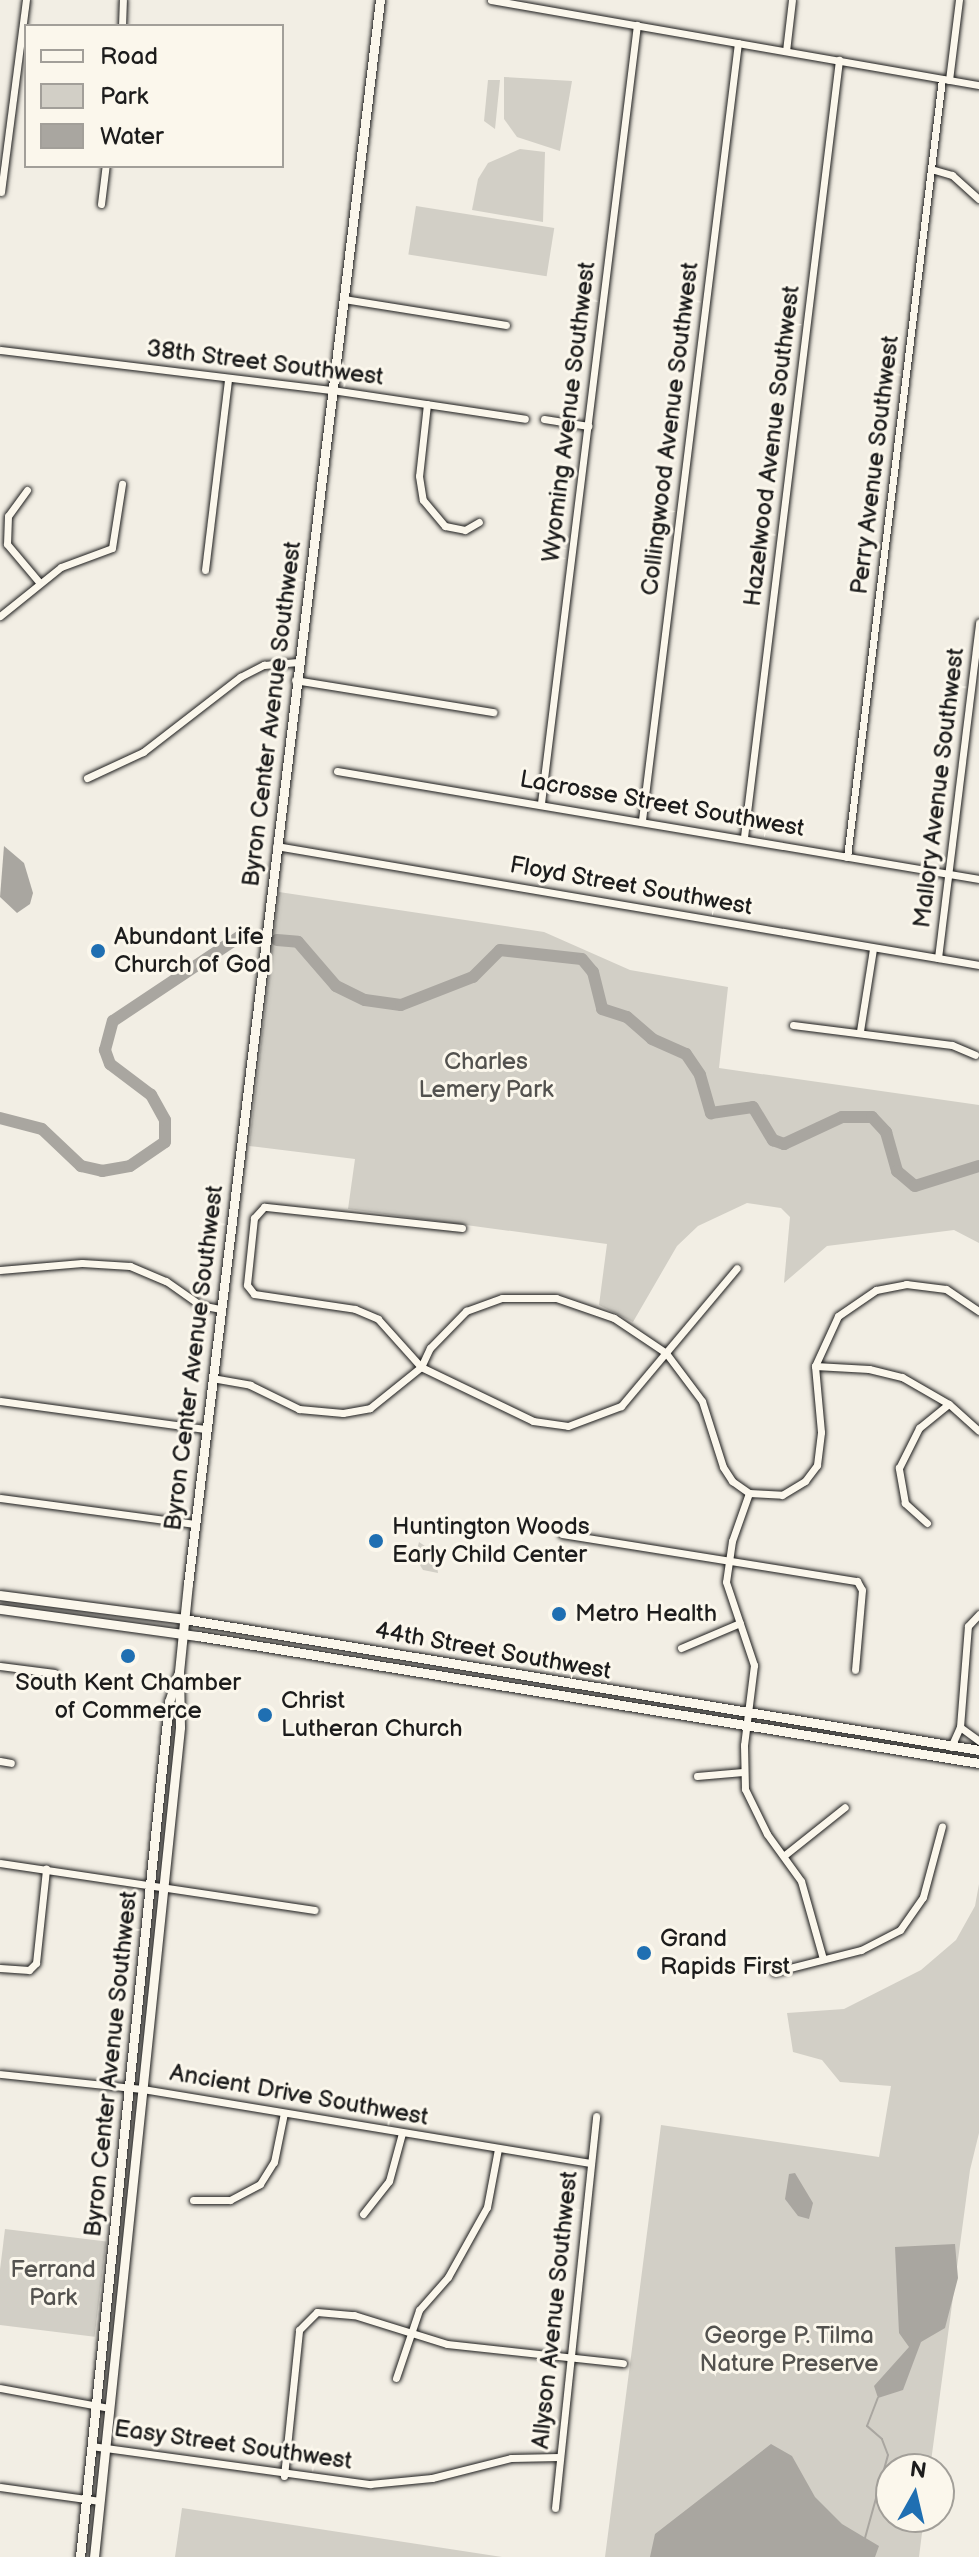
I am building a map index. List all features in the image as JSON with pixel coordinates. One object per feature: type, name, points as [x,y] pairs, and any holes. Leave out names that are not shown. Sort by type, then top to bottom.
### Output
[{"type":"main road","name":"Byron Center Avenue Southwest","points":[[94,2557],[164,1885],[182,1700],[179,1672],[205,1429],[380,0]]},
{"type":"main road","name":"44th Street Southwest","points":[[0,1595],[184,1619],[979,1750]]},
{"type":"main road","name":"44th Street Southwest","points":[[0,1609],[183,1633],[746,1729],[979,1763]]},
{"type":"main road","name":"Byron Center Avenue Southwest","points":[[80,2557],[169,1702],[179,1672]]},
{"type":"main road","points":[[568,1698],[588,1687]]},
{"type":"street","points":[[1,192],[26,0]]},
{"type":"street","points":[[122,24],[123,0]]},
{"type":"street","points":[[491,0],[979,85]]},
{"type":"street","points":[[786,51],[792,0]]},
{"type":"street","name":"Perry Avenue Southwest","points":[[847,857],[931,169],[959,0]]},
{"type":"street","name":"Wyoming Avenue Southwest","points":[[541,803],[637,25]]},
{"type":"street","name":"Collingwood Avenue Southwest","points":[[642,820],[738,43]]},
{"type":"street","name":"Hazelwood Avenue Southwest","points":[[744,837],[839,60]]},
{"type":"street","points":[[101,204],[106,168]]},
{"type":"street","points":[[931,169],[952,175],[979,199]]},
{"type":"street","points":[[344,299],[506,325]]},
{"type":"street","name":"38th Street Southwest","points":[[0,350],[332,390],[525,419]]},
{"type":"street","points":[[205,570],[228,379]]},
{"type":"street","points":[[427,404],[419,476],[423,500],[445,526],[465,530],[479,522]]},
{"type":"street","points":[[544,419],[588,426]]},
{"type":"street","points":[[0,616],[61,567],[112,548],[122,484]]},
{"type":"street","points":[[27,490],[8,516],[7,544],[39,582]]},
{"type":"street","name":"Mallory Avenue Southwest","points":[[938,958],[979,622]]},
{"type":"street","points":[[87,778],[143,752],[240,677],[264,665],[298,662]]},
{"type":"street","points":[[295,680],[493,712]]},
{"type":"street","name":"Lacrosse Street Southwest","points":[[337,771],[744,837],[979,879]]},
{"type":"street","name":"Floyd Street Southwest","points":[[276,846],[979,965]]},
{"type":"street","points":[[860,1031],[873,949]]},
{"type":"street","points":[[793,1025],[860,1031],[952,1045],[975,1055]]},
{"type":"street","points":[[462,1228],[264,1207],[254,1218],[247,1285],[254,1294],[337,1305],[378,1319],[421,1367],[533,1421],[568,1426],[621,1406],[737,1268]]},
{"type":"street","points":[[0,1270],[82,1263],[130,1266],[166,1281],[200,1305],[220,1309]]},
{"type":"street","points":[[211,1378],[250,1385],[299,1409],[343,1413],[370,1408],[421,1367],[453,1320],[480,1304],[525,1294],[584,1306],[637,1332],[666,1353],[702,1401],[723,1467],[749,1493],[791,1491],[817,1465],[821,1441],[815,1366],[838,1316],[876,1290],[906,1284],[946,1289],[979,1311]]},
{"type":"street","points":[[815,1366],[869,1369],[902,1377],[949,1404],[979,1431]]},
{"type":"street","points":[[0,1401],[205,1429]]},
{"type":"street","points":[[927,1523],[905,1503],[899,1468],[919,1428],[949,1404]]},
{"type":"street","points":[[749,1493],[728,1558],[728,1596],[754,1665],[743,1772],[753,1811],[786,1854],[807,1896],[823,1959]]},
{"type":"street","points":[[0,1498],[195,1524]]},
{"type":"street","points":[[562,1534],[728,1558],[857,1581],[862,1590],[855,1670]]},
{"type":"street","points":[[951,1747],[960,1727],[968,1626],[979,1614]]},
{"type":"street","points":[[681,1648],[740,1623]]},
{"type":"street","points":[[0,1666],[55,1673]]},
{"type":"street","points":[[960,1727],[979,1741]]},
{"type":"street","points":[[0,1761],[11,1763]]},
{"type":"street","points":[[697,1776],[743,1772]]},
{"type":"street","points":[[786,1854],[845,1807]]},
{"type":"street","points":[[774,1972],[877,1945],[909,1922],[923,1897],[942,1826]]},
{"type":"street","points":[[0,1863],[164,1885],[315,1910]]},
{"type":"street","points":[[0,1968],[32,1969],[46,1869]]},
{"type":"street","name":"Ancient Drive Southwest","points":[[0,2074],[143,2089],[590,2163]]},
{"type":"street","points":[[193,2200],[230,2200],[260,2184],[274,2162],[284,2113]]},
{"type":"street","name":"Allyson Avenue Southwest","points":[[555,2508],[596,2116]]},
{"type":"street","points":[[363,2214],[389,2181],[402,2133]]},
{"type":"street","points":[[396,2378],[419,2310],[448,2277],[487,2207],[498,2149]]},
{"type":"street","points":[[284,2476],[299,2330],[309,2315],[330,2309],[447,2344],[623,2363]]},
{"type":"street","points":[[0,2388],[109,2408]]},
{"type":"street","name":"Easy Street Southwest","points":[[91,2446],[337,2483],[403,2482],[511,2458],[559,2457]]},
{"type":"street","points":[[0,2487],[100,2501]]},
{"type":"green space","points":[[504,77],[572,81],[560,151],[517,137],[504,119]]},
{"type":"green space","points":[[488,80],[500,80],[495,129],[484,121]]},
{"type":"green space","points":[[520,149],[545,152],[543,222],[472,210],[478,179],[488,163]]},
{"type":"green space","points":[[416,206],[554,228],[547,276],[408,254]]},
{"type":"green space","name":"Charles Lemery Park","points":[[279,892],[544,932],[630,970],[728,987],[719,1068],[979,1105],[979,1243],[954,1230],[827,1246],[784,1283],[790,1217],[781,1208],[747,1203],[698,1226],[677,1246],[633,1322],[599,1305],[607,1244],[348,1209],[355,1159],[249,1146]]},
{"type":"green space","points":[[419,1542],[435,1553],[438,1573],[423,1570],[415,1557]]},
{"type":"green space","name":"George P. Tilma Nature Preserve","points":[[979,1884],[979,2133],[970,2170],[932,2453],[875,2453],[875,2533],[922,2533],[919,2557],[605,2557],[661,2125],[879,2157],[891,2086],[840,2082],[822,2060],[793,2052],[787,2013],[844,2009],[921,1970],[956,1940],[975,1906]]},
{"type":"green space","name":"Ferrand Park","points":[[5,2229],[106,2241],[95,2337],[0,2325],[0,2270]]},
{"type":"green space","points":[[182,2508],[502,2557],[175,2557]]},
{"type":"water","points":[[4,846],[24,863],[33,893],[30,904],[17,913],[0,897]]},
{"type":"water","points":[[795,2173],[813,2203],[809,2219],[798,2216],[785,2199],[789,2174]]},
{"type":"water","points":[[955,2244],[958,2278],[945,2328],[921,2342],[903,2390],[878,2398],[874,2386],[909,2347],[899,2333],[895,2247]]},
{"type":"water","points":[[771,2444],[792,2456],[815,2497],[842,2524],[879,2546],[875,2557],[650,2557],[655,2534]]},
{"type":"waterway","points":[[0,1118],[42,1129],[81,1166],[102,1171],[130,1166],[165,1142],[165,1120],[151,1095],[110,1064],[105,1050],[113,1021],[239,937],[251,936]]},
{"type":"waterway","points":[[277,940],[298,942],[336,986],[365,1000],[401,1005],[473,977],[500,950],[582,959],[593,972],[602,1009],[627,1017],[652,1039],[686,1054],[700,1075],[711,1113],[753,1107],[773,1140],[784,1144],[842,1117],[872,1117],[886,1132],[897,1171],[915,1186],[979,1166]]},
{"type":"waterway","points":[[865,2538],[888,2455],[882,2439],[867,2426],[878,2398]]},
{"type":"place","name":"Abundant Life Church of God","points":[[98,951]]},
{"type":"place","name":"Huntington Woods Early Child Center","points":[[376,1541]]},
{"type":"place","name":"Metro Health","points":[[559,1614]]},
{"type":"place","name":"South Kent Chamber of Commerce","points":[[128,1656]]},
{"type":"place","name":"Christ Lutheran Church","points":[[265,1715]]},
{"type":"place","name":"Grand Rapids First","points":[[644,1953]]}]
